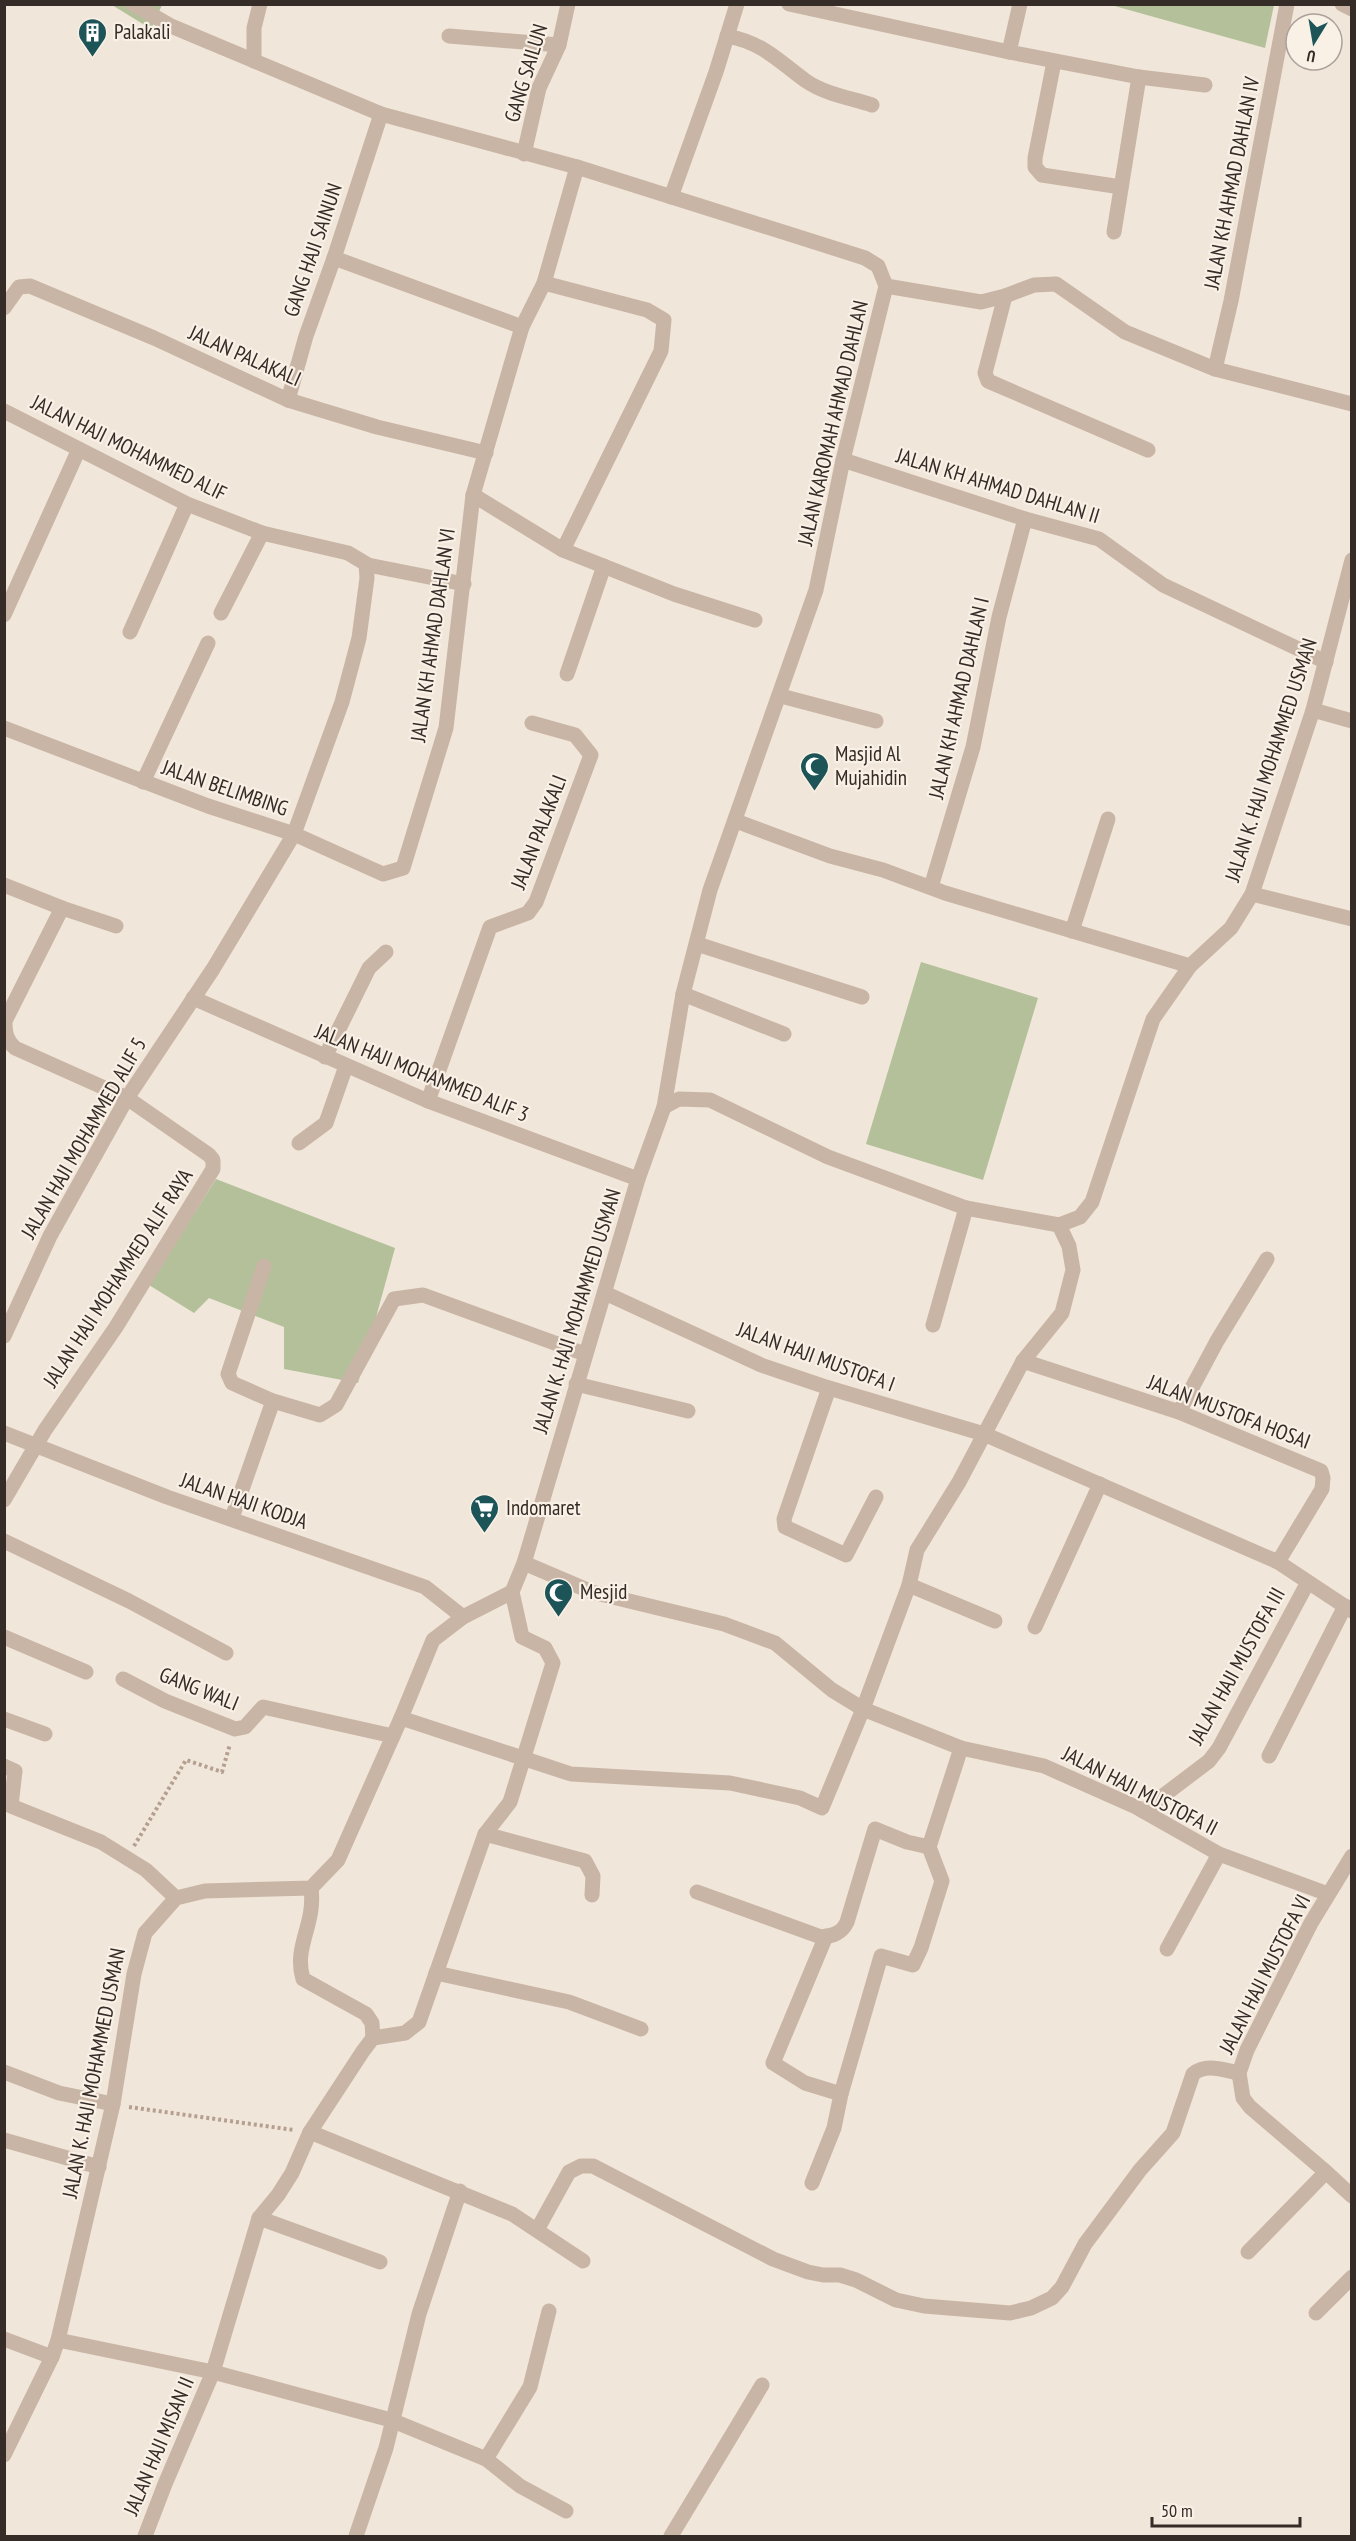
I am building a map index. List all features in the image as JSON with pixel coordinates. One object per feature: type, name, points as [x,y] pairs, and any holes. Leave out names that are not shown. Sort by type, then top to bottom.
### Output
[{"type":"street","name":"JALAN KAROMAH AHMAD DAHLAN","points":[[134,4],[159,19],[381,114],[577,167],[866,258],[879,266],[886,286],[843,460],[816,590],[781,696],[710,890],[683,994],[664,1107]]},
{"type":"street","points":[[159,19],[165,4]]},
{"type":"street","points":[[254,61],[254,28],[260,4]]},
{"type":"street","name":"GANG SAILUN","points":[[524,154],[540,88],[559,45],[568,4]]},
{"type":"street","points":[[671,197],[737,4]]},
{"type":"street","points":[[789,4],[1054,62],[1139,77],[1205,84]]},
{"type":"street","points":[[1010,52],[1020,4]]},
{"type":"street","name":"JALAN KH AHMAD DAHLAN IV","points":[[1215,369],[1231,301],[1287,4]]},
{"type":"street","points":[[1342,4],[1352,9]]},
{"type":"street","points":[[449,36],[559,45]]},
{"type":"street","points":[[727,36],[758,45],[807,82],[826,92],[872,105]]},
{"type":"street","points":[[1054,62],[1035,167],[1042,176],[1121,187]]},
{"type":"street","points":[[1114,232],[1139,77]]},
{"type":"street","name":"GANG HAJI SAINUN","points":[[288,400],[306,336],[381,114]]},
{"type":"street","name":"JALAN KH AHMAD DAHLAN VI","points":[[294,834],[383,873],[403,867],[446,728],[473,495],[522,327],[544,283],[577,167]]},
{"type":"street","points":[[334,258],[522,327]]},
{"type":"street","points":[[544,283],[647,310],[664,320],[661,351],[563,550]]},
{"type":"street","points":[[886,286],[981,302],[1034,285],[1056,285],[1125,332],[1215,369],[1352,404]]},
{"type":"street","name":"JALAN PALAKALI","points":[[4,308],[19,287],[30,286],[154,338],[288,400],[377,427],[486,453]]},
{"type":"street","points":[[1005,296],[985,373],[988,381],[1148,450]]},
{"type":"street","name":"JALAN HAJI MOHAMMED ALIF","points":[[4,411],[187,504],[262,532],[348,553],[366,564],[464,584]]},
{"type":"street","points":[[4,615],[80,449]]},
{"type":"street","name":"JALAN KH AHMAD DAHLAN II","points":[[843,460],[1025,519],[1099,539],[1163,585],[1326,662]]},
{"type":"street","points":[[473,495],[563,550],[674,594],[756,620]]},
{"type":"street","points":[[130,632],[187,504]]},
{"type":"street","name":"JALAN KH AHMAD DAHLAN I","points":[[931,887],[972,747],[999,617],[1025,519]]},
{"type":"street","points":[[221,613],[262,532]]},
{"type":"street","name":"JALAN K. HAJI MOHAMMED USMAN","points":[[1059,1225],[1080,1217],[1092,1202],[1153,1019],[1190,966],[1232,928],[1252,894],[1313,710],[1348,592],[1352,560]]},
{"type":"street","points":[[193,998],[232,939],[294,834],[316,776],[359,638],[367,578],[366,564]]},
{"type":"street","points":[[567,674],[604,566]]},
{"type":"street","points":[[142,782],[208,643]]},
{"type":"street","points":[[781,696],[876,721]]},
{"type":"street","points":[[1313,710],[1352,721]]},
{"type":"street","name":"JALAN PALAKALI","points":[[428,1101],[490,927],[528,913],[536,902],[591,755],[575,735],[532,723]]},
{"type":"street","name":"JALAN BELIMBING","points":[[4,728],[142,782],[294,834]]},
{"type":"street","points":[[1072,931],[1108,819]]},
{"type":"street","points":[[736,821],[830,856],[945,893],[1190,966]]},
{"type":"street","points":[[4,885],[116,926]]},
{"type":"street","points":[[1252,894],[1352,919]]},
{"type":"street","name":"JALAN HAJI MOHAMMED ALIF RAYA","points":[[4,1500],[36,1446],[116,1327],[213,1169],[213,1160],[209,1155],[127,1098],[15,1048],[5,1034],[5,1021],[62,908]]},
{"type":"street","points":[[697,944],[862,997]]},
{"type":"street","points":[[326,1057],[369,968],[386,952]]},
{"type":"street","points":[[683,994],[784,1035]]},
{"type":"street","name":"JALAN HAJI MOHAMMED ALIF 3","points":[[193,998],[428,1101],[638,1179]]},
{"type":"street","name":"JALAN HAJI MOHAMMED ALIF 5","points":[[4,1336],[50,1236],[127,1098],[193,998]]},
{"type":"street","points":[[299,1143],[326,1123],[346,1066]]},
{"type":"street","points":[[401,1718],[571,1774],[730,1782],[800,1798],[822,1808],[863,1709],[909,1585],[917,1550],[959,1482],[1023,1361],[1062,1313],[1073,1270],[1069,1246],[1059,1225],[966,1208],[828,1157],[710,1100],[679,1099],[664,1107]]},
{"type":"street","name":"JALAN K. HAJI MOHAMMED USMAN","points":[[512,1592],[524,1563],[638,1179],[664,1107]]},
{"type":"street","points":[[933,1325],[966,1208]]},
{"type":"street","points":[[1179,1412],[1217,1341],[1267,1259]]},
{"type":"street","points":[[264,1266],[228,1374],[232,1383],[273,1401],[320,1415],[336,1405],[393,1299],[423,1295],[585,1354]]},
{"type":"street","name":"JALAN HAJI MUSTOFA I","points":[[605,1293],[761,1365],[829,1388],[984,1434],[1278,1562],[1348,1609]]},
{"type":"street","name":"JALAN MUSTOFA HOSAI","points":[[1023,1361],[1179,1412],[1321,1471],[1322,1489],[1278,1562]]},
{"type":"street","points":[[576,1384],[688,1411]]},
{"type":"street","points":[[829,1388],[784,1519],[785,1527],[846,1555],[876,1497]]},
{"type":"street","points":[[232,1518],[273,1401]]},
{"type":"street","name":"JALAN HAJI KODJA","points":[[4,1433],[167,1497],[425,1587],[463,1617]]},
{"type":"street","points":[[1035,1627],[1100,1484]]},
{"type":"street","points":[[4,1541],[129,1601],[226,1653]]},
{"type":"street","name":"JALAN HAJI MUSTOFA II","points":[[524,1563],[592,1592],[724,1624],[775,1643],[832,1690],[863,1709],[961,1748],[1044,1766],[1143,1812],[1219,1854],[1328,1894]]},
{"type":"street","name":"JALAN HAJI MUSTOFA III","points":[[1143,1812],[1209,1761],[1219,1748],[1308,1582]]},
{"type":"street","points":[[909,1585],[994,1621]]},
{"type":"street","points":[[4,1766],[15,1771],[11,1806],[101,1842],[146,1870],[176,1898],[205,1891],[311,1888],[338,1860],[433,1640],[463,1617],[512,1592],[522,1637],[545,1648],[553,1663],[510,1802],[485,1834],[418,2022],[405,2033],[373,2038],[372,2023],[366,2014],[303,1979],[299,1955],[313,1905],[311,1888]]},
{"type":"street","points":[[1269,1756],[1348,1609]]},
{"type":"street","points":[[4,1637],[86,1672]]},
{"type":"street","name":"GANG WALI","points":[[123,1678],[165,1701],[235,1729],[245,1727],[263,1707],[393,1736]]},
{"type":"street","points":[[4,1719],[45,1734]]},
{"type":"street","points":[[812,2183],[834,2128],[841,2094],[881,1956],[913,1965],[921,1948],[942,1881],[929,1847],[961,1748]]},
{"type":"street","points":[[697,1892],[821,1937],[834,1935],[844,1929],[875,1829],[907,1842],[929,1847]]},
{"type":"street","points":[[485,1834],[585,1861],[593,1876],[592,1895]]},
{"type":"street","points":[[1167,1949],[1219,1854]]},
{"type":"street","name":"JALAN HAJI MUSTOFA VI","points":[[1239,2073],[1263,2018],[1311,1923],[1352,1856]]},
{"type":"street","name":"JALAN K. HAJI MOHAMMED USMAN","points":[[5,2451],[52,2357],[58,2340],[113,2104],[134,1974],[145,1933],[176,1898]]},
{"type":"street","points":[[826,1936],[772,2062],[805,2083],[841,2094]]},
{"type":"street","points":[[436,1974],[569,2002],[641,2029]]},
{"type":"street","name":"JALAN HAJI MISAN II","points":[[145,2536],[213,2372],[259,2218],[292,2173],[310,2132],[373,2038]]},
{"type":"street","points":[[537,2230],[569,2172],[581,2166],[593,2166],[773,2259],[808,2272],[840,2275],[856,2280],[896,2300],[924,2306],[1010,2313],[1052,2298],[1062,2287],[1086,2244],[1140,2170],[1173,2133],[1193,2074],[1198,2070],[1212,2068],[1239,2073],[1243,2098],[1250,2107],[1352,2196]]},
{"type":"street","points":[[4,2072],[59,2093],[113,2104]]},
{"type":"street","points":[[310,2132],[512,2214],[583,2261]]},
{"type":"street","points":[[4,2140],[99,2167]]},
{"type":"street","points":[[1248,2252],[1326,2172]]},
{"type":"street","points":[[356,2536],[386,2448],[419,2314],[460,2191]]},
{"type":"street","points":[[259,2218],[380,2262]]},
{"type":"street","points":[[1316,2313],[1352,2277]]},
{"type":"street","points":[[486,2459],[530,2387],[549,2311]]},
{"type":"street","points":[[4,2339],[52,2357]]},
{"type":"street","points":[[58,2340],[213,2372],[392,2420],[486,2459],[520,2486],[566,2511]]},
{"type":"street","points":[[671,2536],[762,2385]]},
{"type":"path","points":[[127,1858],[186,1761],[222,1772],[235,1729]]},
{"type":"path","points":[[113,2104],[190,2117],[310,2132]]},
{"type":"green space","points":[[112,5],[162,5],[151,29]]},
{"type":"green space","points":[[1111,5],[1274,5],[1265,48]]},
{"type":"green space","points":[[921,962],[1038,998],[983,1180],[866,1144]]},
{"type":"green space","points":[[216,1179],[395,1248],[358,1383],[284,1369],[284,1327],[209,1298],[194,1313],[149,1285]]},
{"type":"place","name":"Palakali","points":[[93,58]]},
{"type":"place","name":"Masjid Al Mujahidin","points":[[814,792]]},
{"type":"place","name":"Indomaret","points":[[485,1534]]},
{"type":"place","name":"Mesjid","points":[[559,1618]]}]
